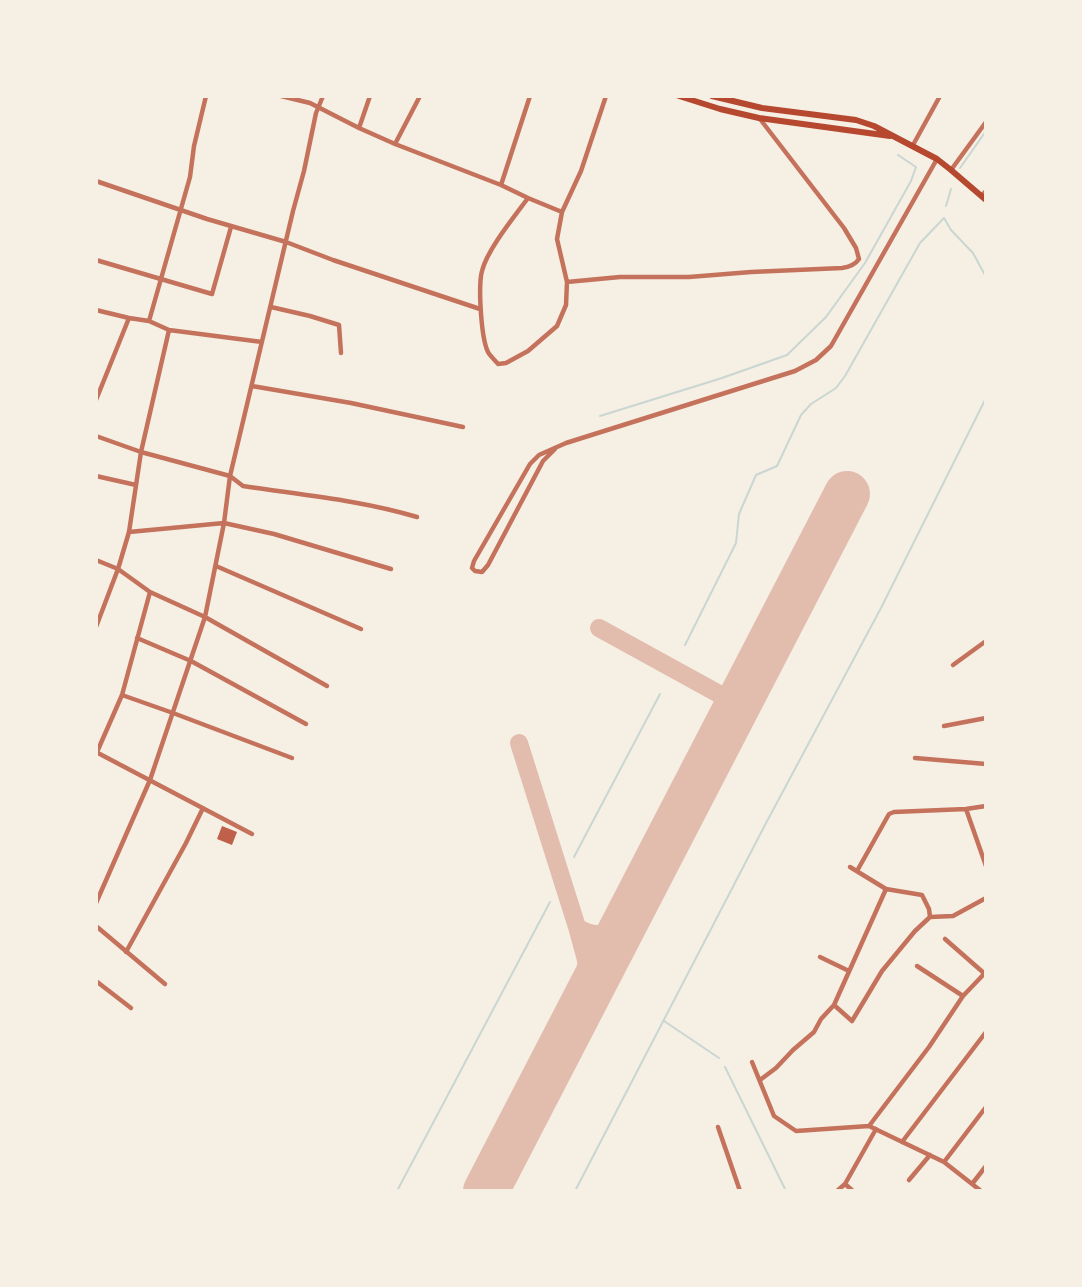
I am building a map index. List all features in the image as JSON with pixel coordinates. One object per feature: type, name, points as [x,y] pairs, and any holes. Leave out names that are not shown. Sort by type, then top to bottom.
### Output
[{"type":"main road","points":[[679,96],[760,118],[892,136]]},
{"type":"main road","points":[[712,96],[762,108],[856,120],[874,126],[937,159],[984,196]]},
{"type":"street","points":[[149,321],[190,177],[206,96]]},
{"type":"street","points":[[281,96],[310,103],[395,144],[562,212]]},
{"type":"street","points":[[96,903],[150,780],[205,617],[224,523],[230,476],[318,107],[323,96]]},
{"type":"street","points":[[359,128],[370,96]]},
{"type":"street","points":[[395,144],[420,96]]},
{"type":"street","points":[[501,185],[530,96]]},
{"type":"street","points":[[528,198],[495,244],[482,271],[480,309],[483,332],[488,351],[498,364],[506,363],[528,351],[557,326],[566,305],[567,282],[558,239],[562,212],[581,171],[606,96]]},
{"type":"street","points":[[913,145],[940,96]]},
{"type":"street","points":[[567,282],[620,277],[688,277],[842,268],[857,263],[859,259],[856,248],[844,228],[760,118]]},
{"type":"street","points":[[951,170],[986,122]]},
{"type":"street","points":[[555,449],[543,461],[488,565],[478,573],[472,568],[474,561],[530,464],[539,455],[566,443],[795,371],[816,360],[831,346],[937,159]]},
{"type":"street","points":[[96,181],[231,227],[286,242],[480,309]]},
{"type":"street","points":[[96,260],[212,294],[231,227]]},
{"type":"street","points":[[271,307],[336,324],[340,329],[341,353]]},
{"type":"street","points":[[96,310],[149,321],[169,330],[262,342]]},
{"type":"street","points":[[96,400],[129,318]]},
{"type":"street","points":[[96,626],[129,532],[141,452],[169,330]]},
{"type":"street","points":[[251,386],[351,403],[463,427]]},
{"type":"street","points":[[96,436],[141,452],[230,476],[243,486],[364,503],[417,517]]},
{"type":"street","points":[[96,476],[136,485]]},
{"type":"street","points":[[129,532],[224,523],[274,534],[391,569]]},
{"type":"street","points":[[96,560],[118,569],[150,592],[205,617],[327,686]]},
{"type":"street","points":[[216,566],[361,629]]},
{"type":"street","points":[[150,592],[122,695],[97,752],[252,834]]},
{"type":"street","points":[[137,638],[191,661],[306,723]]},
{"type":"street","points":[[953,665],[986,641]]},
{"type":"street","points":[[122,695],[292,758]]},
{"type":"street","points":[[944,726],[986,718]]},
{"type":"street","points":[[915,758],[986,764]]},
{"type":"street","points":[[857,871],[889,814],[894,811],[986,806]]},
{"type":"street","points":[[126,952],[203,808]]},
{"type":"street","points":[[967,808],[986,866]]},
{"type":"street","points":[[850,867],[886,889],[922,895],[930,917]]},
{"type":"street","points":[[760,1080],[814,1032],[834,1004],[886,889]]},
{"type":"street","points":[[834,1004],[852,1021],[881,971],[930,917],[953,916],[986,898]]},
{"type":"street","points":[[96,926],[165,984]]},
{"type":"street","points":[[869,1126],[963,996],[985,974],[946,939]]},
{"type":"street","points":[[820,957],[849,971]]},
{"type":"street","points":[[917,967],[963,996]]},
{"type":"street","points":[[96,981],[131,1008]]},
{"type":"street","points":[[902,1142],[986,1032]]},
{"type":"street","points":[[752,1062],[774,1116],[796,1131],[869,1126],[944,1162],[981,1191]]},
{"type":"street","points":[[944,1162],[986,1107]]},
{"type":"street","points":[[718,1127],[740,1191]]},
{"type":"street","points":[[837,1191],[845,1184],[876,1129]]},
{"type":"street","points":[[909,1180],[930,1155]]},
{"type":"street","points":[[972,1184],[986,1166]]},
{"type":"street","points":[[845,1184],[853,1191]]},
{"type":"building","points":[[222,826],[237,832],[232,845],[217,839]]},
{"type":"waterway","points":[[960,168],[986,131]]},
{"type":"waterway","points":[[600,416],[787,355],[826,317],[865,263],[911,181],[916,167],[898,155]]},
{"type":"waterway","points":[[946,206],[951,189]]},
{"type":"waterway","points":[[685,645],[736,543],[739,514],[756,475],[777,466],[801,415],[811,404],[836,388],[845,376],[920,243],[944,218],[951,230],[973,253],[986,277]]},
{"type":"waterway","points":[[575,1191],[881,608],[986,398]]},
{"type":"waterway","points":[[574,857],[660,694]]},
{"type":"waterway","points":[[397,1191],[550,902]]},
{"type":"waterway","points":[[664,1021],[719,1058]]},
{"type":"waterway","points":[[725,1067],[786,1191]]},
{"type":"taxiway","points":[[599,628],[719,694],[732,695],[748,685]]},
{"type":"taxiway","points":[[719,694],[729,706],[729,723]]},
{"type":"taxiway","points":[[519,743],[577,927],[586,960],[589,993]]},
{"type":"taxiway","points":[[577,927],[589,933],[600,934],[623,927]]},
{"type":"runway","points":[[486,1191],[847,494]]}]
